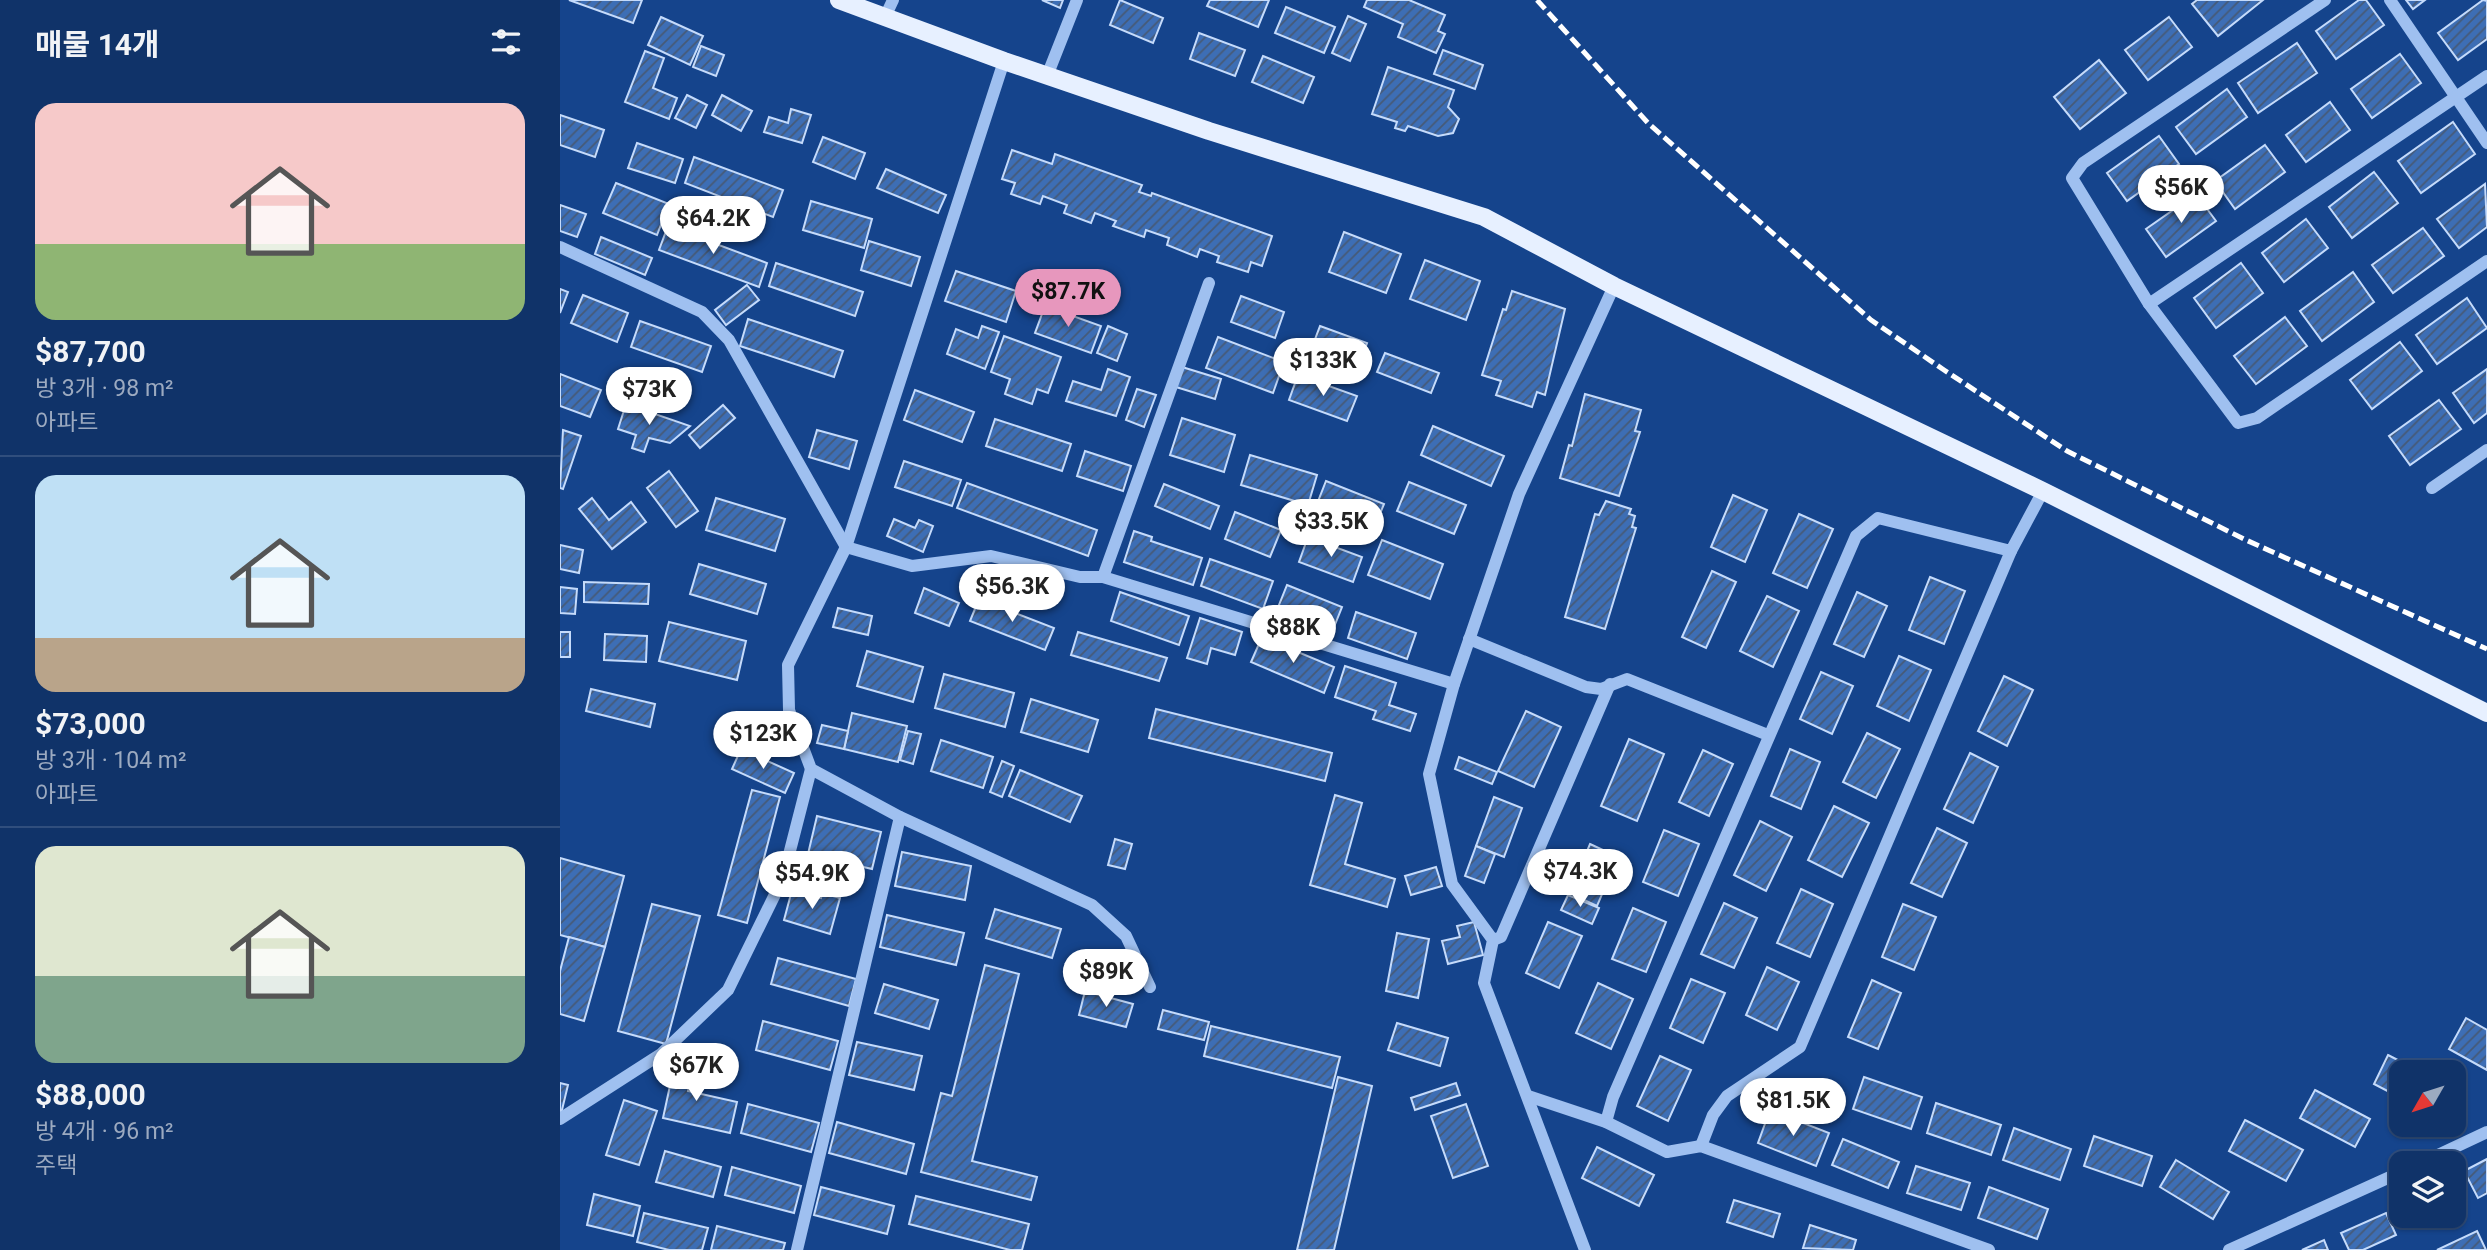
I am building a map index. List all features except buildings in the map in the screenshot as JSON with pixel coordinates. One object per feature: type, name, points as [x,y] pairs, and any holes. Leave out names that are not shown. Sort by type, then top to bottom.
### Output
[{"type":"main road","points":[[839,0],[1004,61],[1209,131],[1484,218],[1614,286],[2043,491],[2487,713]]},
{"type":"street","points":[[885,17],[893,0]]},
{"type":"street","points":[[1047,76],[1077,0]]},
{"type":"street","points":[[2325,0],[2083,163],[2072,178],[2149,304],[2238,423],[2257,418],[2487,261]]},
{"type":"street","points":[[2390,0],[2487,143]]},
{"type":"street","points":[[560,1119],[661,1054],[728,990],[783,878],[811,769],[789,709],[788,665],[846,547],[1004,61]]},
{"type":"street","points":[[2149,304],[2487,76]]},
{"type":"street","points":[[560,247],[702,312],[729,341],[846,547],[912,566],[990,556],[1080,577],[1103,577],[1454,684]]},
{"type":"street","points":[[1103,577],[1209,283]]},
{"type":"street","points":[[1585,1250],[1485,983],[1493,940],[1452,884],[1429,774],[1454,684],[1518,494],[1614,286]]},
{"type":"street","points":[[2432,488],[2487,450]]},
{"type":"street","points":[[1701,1146],[1713,1115],[1727,1096],[1800,1047],[2011,551],[2043,491]]},
{"type":"street","points":[[1606,1122],[1613,1097],[1856,536],[1878,518],[2011,551]]},
{"type":"street","points":[[1469,639],[1586,687],[1601,689],[1627,679],[1768,735]]},
{"type":"street","points":[[1493,940],[1501,937],[1610,684]]},
{"type":"street","points":[[811,769],[900,817],[1092,905],[1126,936],[1150,988]]},
{"type":"street","points":[[797,1250],[900,817]]},
{"type":"street","points":[[1528,1096],[1606,1122],[1667,1152],[1701,1146],[1989,1250]]},
{"type":"street","points":[[2447,1151],[2487,1132]]},
{"type":"street","points":[[2229,1250],[2389,1177]]},
{"type":"railway","points":[[1537,0],[1648,123],[1871,320],[1944,370],[2067,451],[2246,540],[2487,649]]}]
